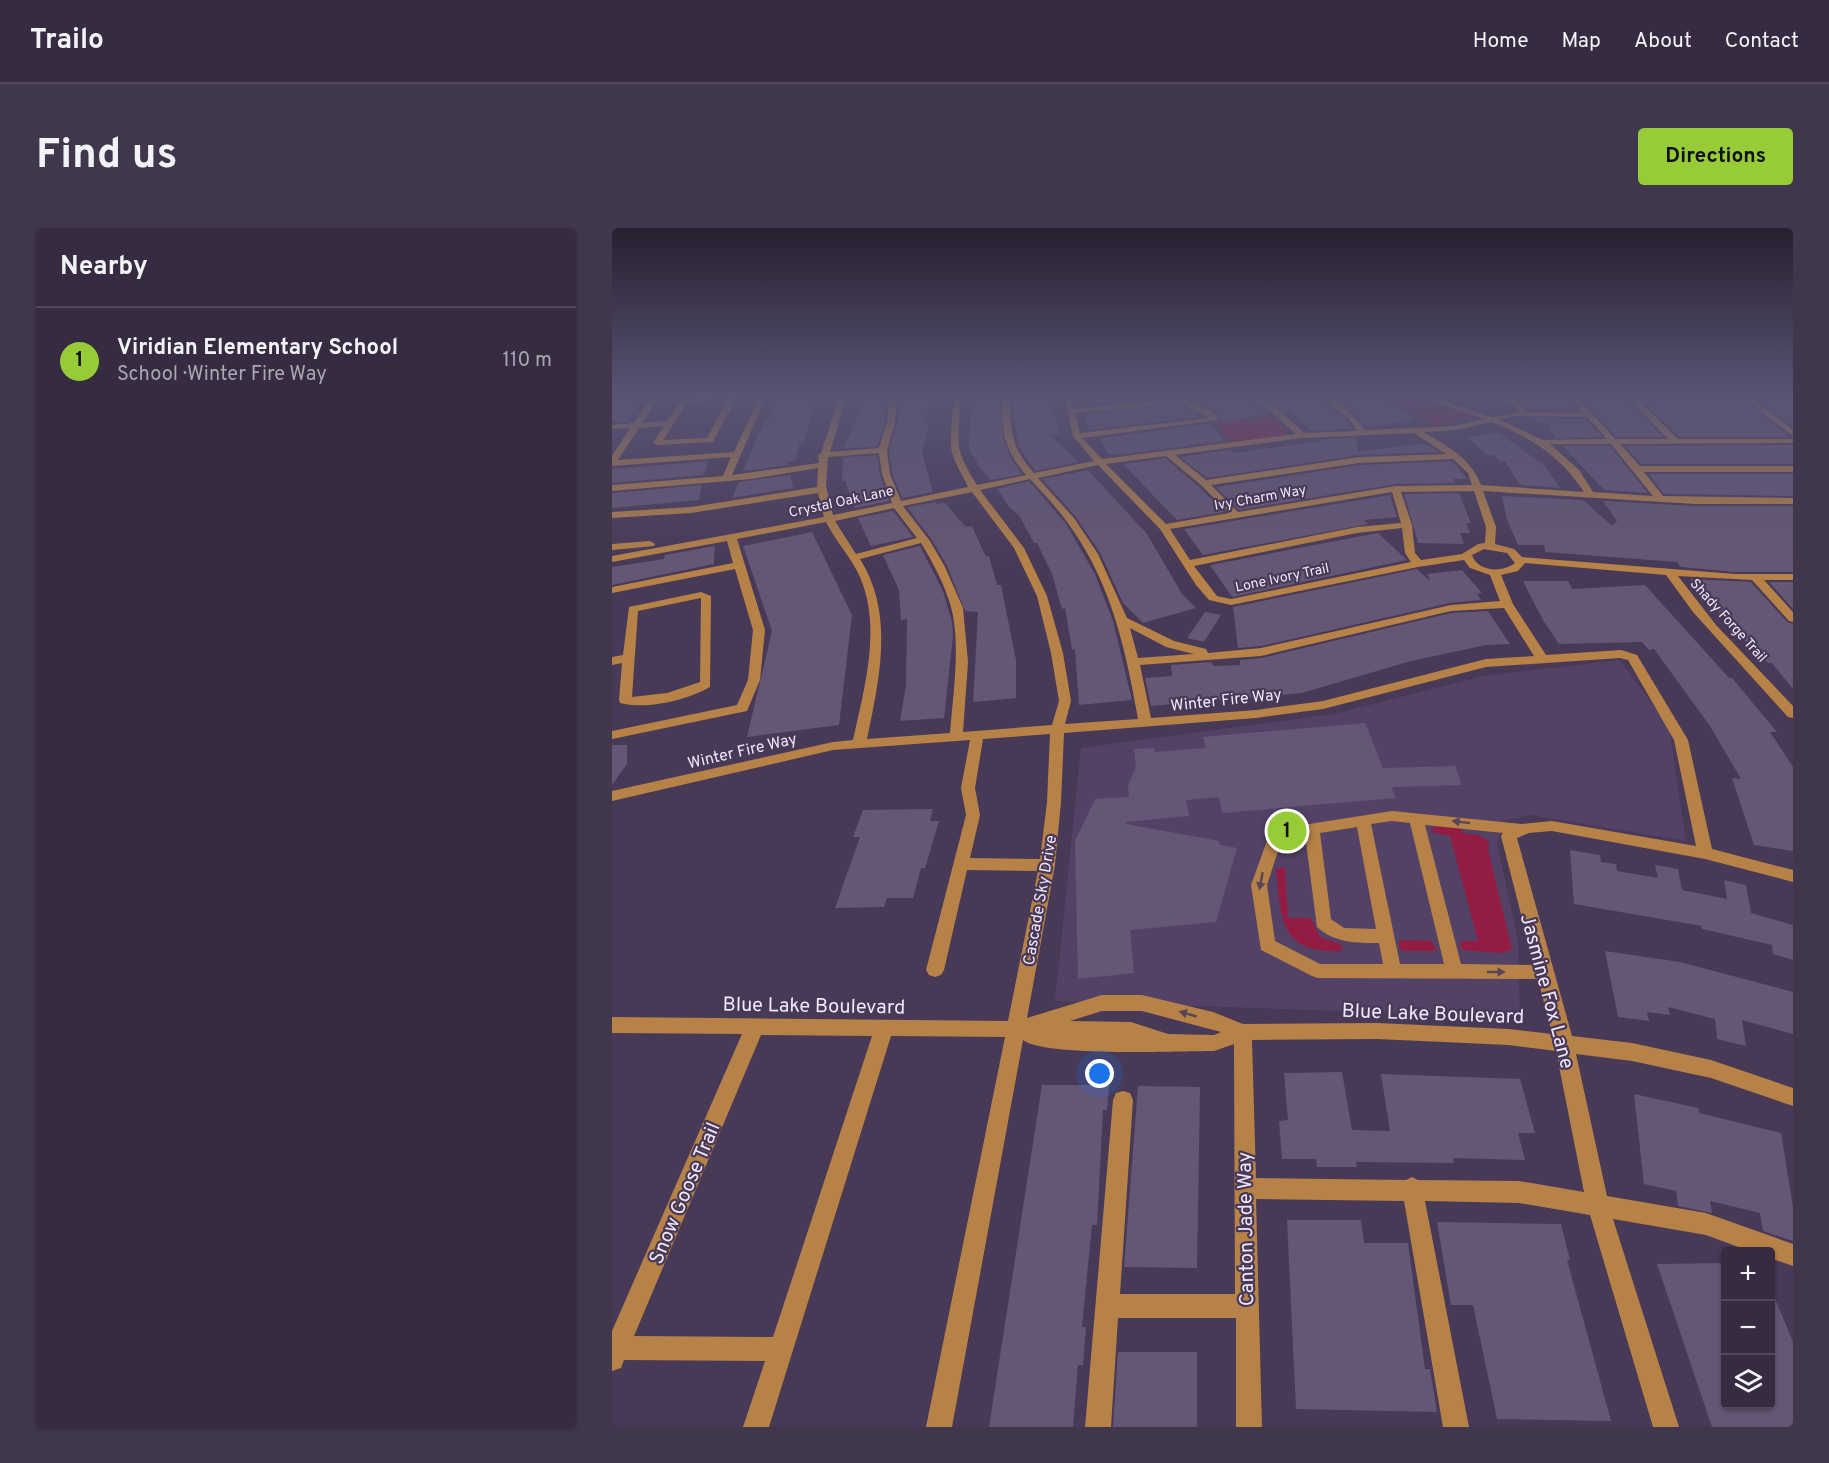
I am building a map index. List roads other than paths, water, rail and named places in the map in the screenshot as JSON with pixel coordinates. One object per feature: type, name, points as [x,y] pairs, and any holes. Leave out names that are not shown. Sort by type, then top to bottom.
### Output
[{"type":"street","points":[[726,478],[738,451]]},
{"type":"street","points":[[824,451],[821,460],[823,489],[830,519],[856,557],[870,590],[877,628],[873,674],[859,744]]},
{"type":"street","points":[[612,488],[726,478],[877,451]]},
{"type":"street","points":[[883,451],[886,474],[900,512],[923,540],[940,567],[957,608],[962,662],[956,737]]},
{"type":"street","name":"Cascade Sky Drive","points":[[939,1427],[1047,865],[1054,802],[1057,730],[1065,701],[1058,653],[1042,596],[1019,548],[972,487],[957,451]]},
{"type":"street","points":[[1012,451],[1078,530],[1098,563],[1125,621],[1135,662],[1145,723]]},
{"type":"street","name":"Lone Ivory Trail","points":[[1090,451],[1164,527],[1187,564],[1213,598],[1231,602],[1418,564],[1467,557],[1467,554],[1475,548],[1490,546]]},
{"type":"street","name":"Crystal Oak Lane","points":[[612,559],[830,519],[1033,474],[1100,462],[1192,451]]},
{"type":"street","points":[[1447,451],[1464,462],[1478,488],[1491,527],[1490,546],[1509,551],[1520,560],[1670,572],[1793,577]]},
{"type":"street","points":[[1553,451],[1577,472],[1590,494]]},
{"type":"street","points":[[1621,451],[1660,499]]},
{"type":"street","points":[[612,463],[737,454]]},
{"type":"street","points":[[1169,454],[1204,483],[1236,516]]},
{"type":"street","points":[[1204,483],[1359,460],[1455,456]]},
{"type":"street","points":[[1638,469],[1793,469]]},
{"type":"street","name":"Ivy Charm Way","points":[[1164,527],[1396,489],[1478,488],[1660,499],[1793,501]]},
{"type":"street","points":[[612,515],[723,506],[823,489]]},
{"type":"street","points":[[1396,489],[1407,525],[1410,553],[1418,564]]},
{"type":"street","points":[[1187,564],[1358,530],[1407,525]]},
{"type":"street","points":[[612,735],[742,708],[754,680],[759,630],[731,536]]},
{"type":"street","points":[[856,557],[923,540]]},
{"type":"street","name":"Crystal Oak Lane","points":[[612,547],[698,542]]},
{"type":"street","points":[[1467,557],[1475,567],[1494,572],[1517,568],[1520,560]]},
{"type":"street","points":[[612,590],[739,564]]},
{"type":"street","points":[[1494,572],[1507,604],[1542,659]]},
{"type":"street","name":"Shady Forge Trail","points":[[1670,572],[1682,595],[1793,714]]},
{"type":"street","points":[[1755,577],[1793,619]]},
{"type":"street","points":[[706,596],[706,684],[700,689],[633,703],[625,700],[618,655],[633,609],[706,596]]},
{"type":"street","points":[[1135,662],[1262,652],[1451,608],[1507,604]]},
{"type":"street","points":[[1125,621],[1170,644],[1219,655]]},
{"type":"street","name":"Winter Fire Way","points":[[612,796],[833,746],[1256,714],[1323,705],[1486,663],[1621,654],[1633,658],[1681,740],[1705,853]]},
{"type":"street","points":[[935,970],[973,816],[968,788],[977,736]]},
{"type":"street","points":[[1545,972],[1318,971],[1267,945],[1258,885],[1276,834],[1392,816],[1520,829],[1536,825],[1552,826],[1705,853],[1793,876]]},
{"type":"street","points":[[1416,817],[1454,971]]},
{"type":"street","points":[[1363,820],[1393,971]]},
{"type":"street","points":[[1312,828],[1323,922],[1329,930],[1347,935],[1386,936]]},
{"type":"street","name":"Jasmine Fox Lane","points":[[1520,829],[1509,836],[1511,851],[1564,1043],[1598,1206],[1666,1427]]},
{"type":"street","points":[[961,864],[1047,865]]},
{"type":"street","name":"Blue Lake Boulevard","points":[[612,1025],[1016,1030],[1102,1003],[1122,1002],[1171,1009],[1243,1032],[1377,1031],[1509,1037],[1632,1052],[1712,1069],[1793,1097]]},
{"type":"street","name":"Snow Goose Trail","points":[[614,1353],[755,1027]]},
{"type":"street","points":[[756,1427],[884,1028]]},
{"type":"street","name":"Blue Lake Boulevard","points":[[1016,1030],[1041,1040],[1169,1043],[1214,1043],[1243,1032]]},
{"type":"street","name":"Canton Jade Way","points":[[1243,1032],[1249,1427]]},
{"type":"street","points":[[1098,1427],[1123,1100]]},
{"type":"street","points":[[1244,1188],[1412,1188],[1519,1192],[1706,1224],[1792,1256]]},
{"type":"street","points":[[1412,1188],[1456,1427]]},
{"type":"street","points":[[1109,1306],[1246,1306]]},
{"type":"street","points":[[614,1353],[781,1349]]},
{"type":"place","name":"Viridian Elementary School","points":[[1287,831]]}]
